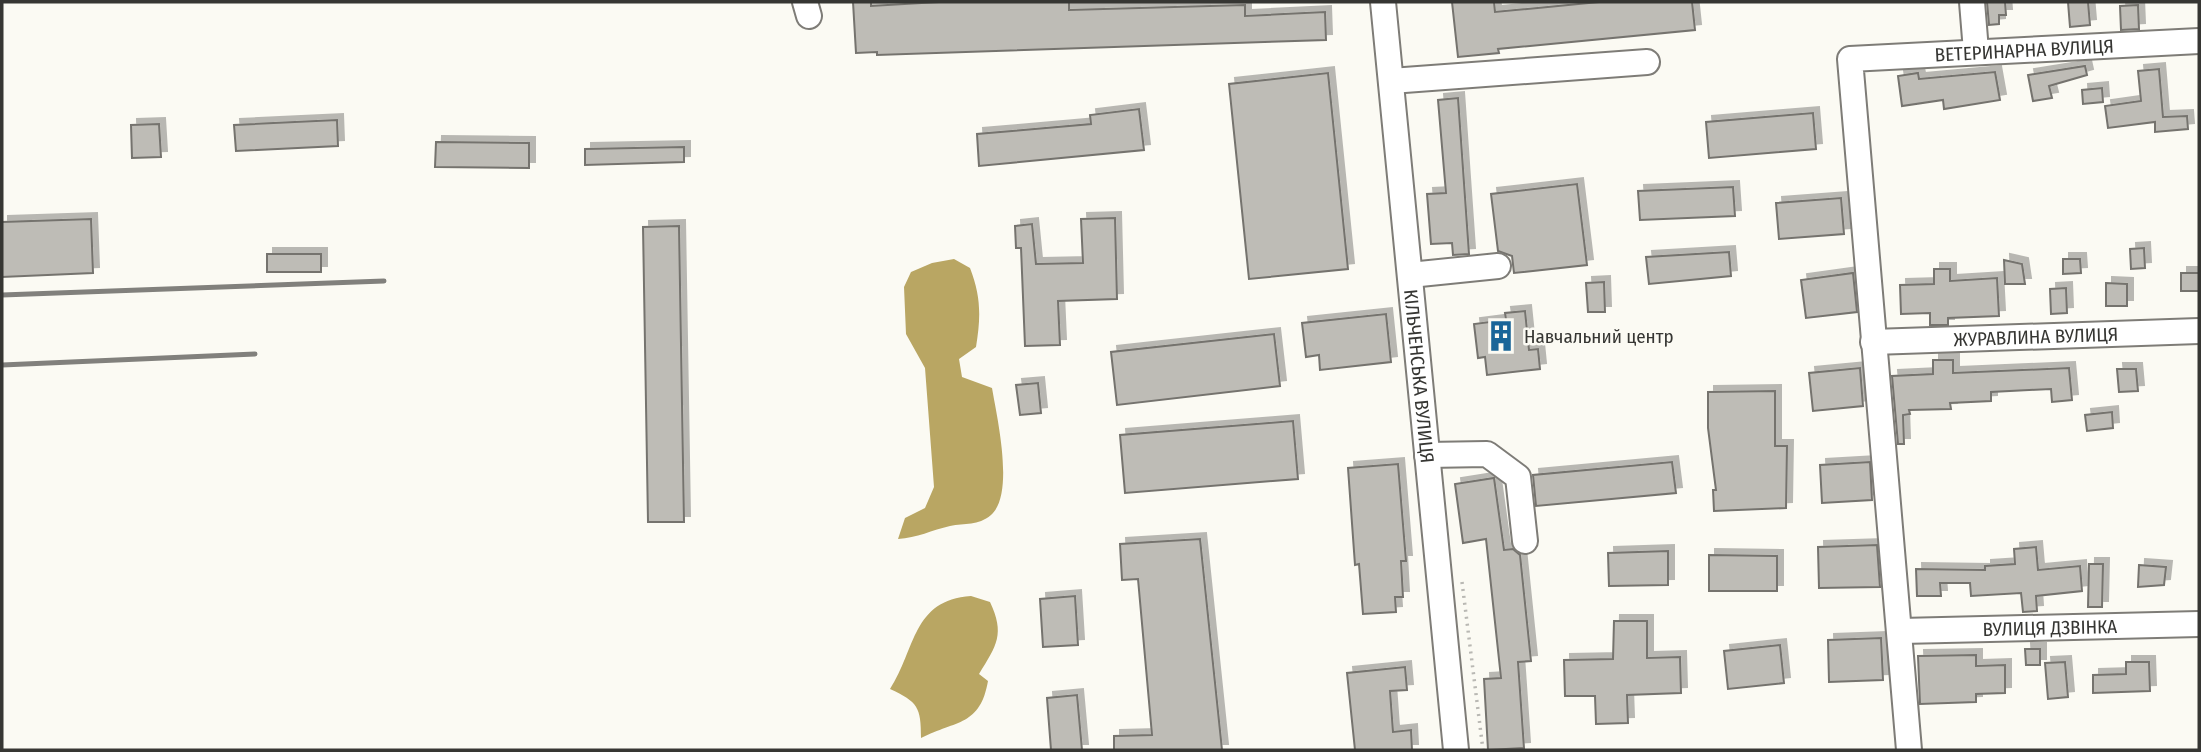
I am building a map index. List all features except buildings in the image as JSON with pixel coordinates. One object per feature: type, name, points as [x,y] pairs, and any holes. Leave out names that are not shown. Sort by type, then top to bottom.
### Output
[{"type":"street","name":"КІЛЬЧЕНСЬКА ВУЛИЦЯ","points":[[1383,2],[1457,750]]},
{"type":"street","points":[[1972,2],[1976,51]]},
{"type":"street","name":"ВЕТЕРИНАРНА ВУЛИЦЯ","points":[[1873,342],[1850,59],[2199,41]]},
{"type":"street","points":[[1391,81],[1647,62]]},
{"type":"street","points":[[1410,275],[1498,266]]},
{"type":"street","name":"ЖУРАВЛИНА ВУЛИЦЯ","points":[[1873,342],[2199,331]]},
{"type":"street","points":[[1873,342],[1901,631],[1909,750]]},
{"type":"street","points":[[1427,455],[1487,454],[1518,477],[1525,541]]},
{"type":"street","name":"ВУЛИЦЯ ДЗВІНКА","points":[[1901,631],[2199,624]]},
{"type":"shaded area","points":[[954,259],[970,268],[979,307],[976,347],[959,359],[962,377],[992,388],[1002,454],[1002,490],[998,505],[991,515],[981,521],[898,539],[905,518],[925,508],[934,487],[925,368],[906,334],[904,287],[911,272],[932,263]]},
{"type":"shaded area","points":[[971,596],[990,602],[997,623],[997,639],[979,674],[988,681],[984,696],[973,714],[965,720],[921,738],[919,712],[916,707],[907,698],[890,689],[926,617],[937,607],[952,600]]},
{"type":"railway","points":[[2,295],[384,281]]},
{"type":"railway","points":[[2,365],[255,354]]},
{"type":"place","name":"Навчальний центр","points":[[1501,336]]}]
